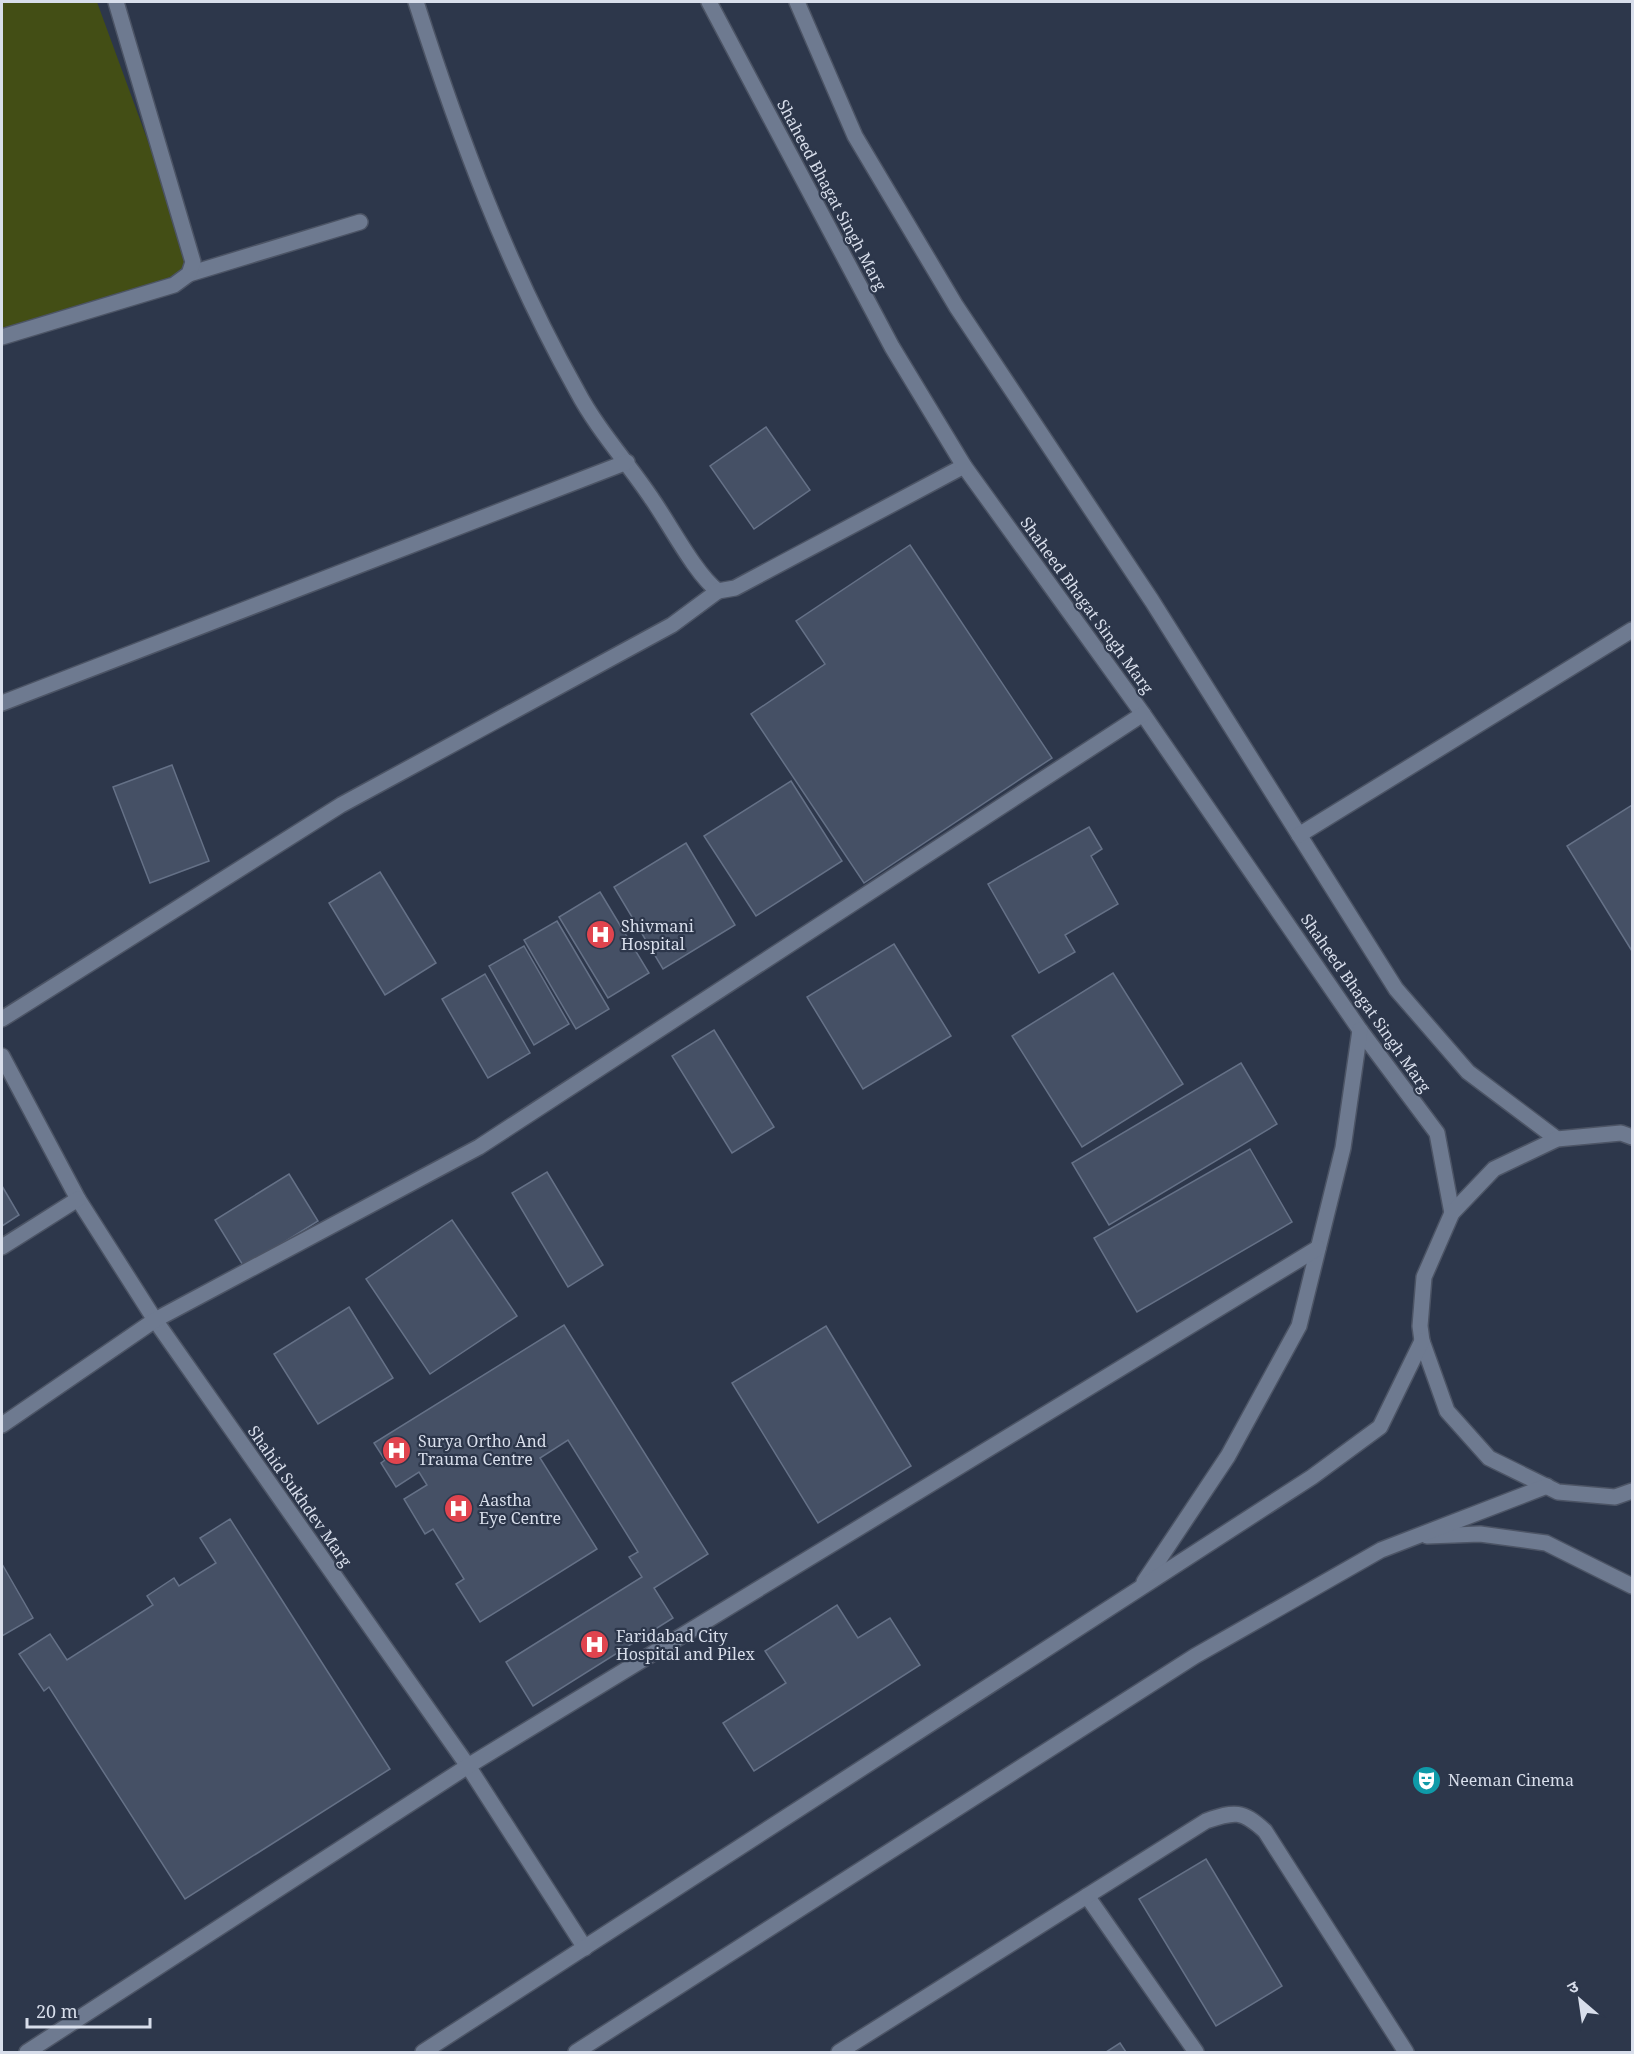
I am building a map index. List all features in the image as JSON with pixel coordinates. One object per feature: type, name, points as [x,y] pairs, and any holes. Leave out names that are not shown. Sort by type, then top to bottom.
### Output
[{"type":"street","points":[[116,2],[190,246],[193,262],[189,274]]},
{"type":"street","points":[[416,2],[481,186],[516,275],[578,394],[627,462],[707,583],[718,591]]},
{"type":"street","name":"Shaheed Bhagat Singh Marg","points":[[709,2],[892,347],[963,466],[1143,714],[1360,1030],[1437,1133],[1452,1213]]},
{"type":"street","name":"Shaheed Bhagat Singh Marg","points":[[797,2],[855,136],[956,306],[1152,602],[1403,997],[1467,1072],[1557,1139]]},
{"type":"street","points":[[2,337],[174,285],[189,274],[360,222]]},
{"type":"street","points":[[2,703],[627,462]]},
{"type":"street","points":[[2,1019],[341,805],[672,625],[718,591],[735,588],[963,466]]},
{"type":"street","points":[[1299,835],[1632,630]]},
{"type":"street","points":[[2,1425],[154,1320],[478,1147],[1143,714]]},
{"type":"street","points":[[1141,1587],[1228,1456],[1299,1326],[1343,1148],[1360,1030]]},
{"type":"street","name":"Shahid Sukhdev Marg","points":[[2,1056],[78,1199],[154,1320],[468,1766],[585,1948]]},
{"type":"street","points":[[1632,1137],[1621,1133],[1557,1139],[1494,1169],[1452,1213],[1424,1277],[1420,1326],[1422,1341],[1447,1411],[1489,1458],[1558,1492],[1615,1497],[1632,1492]]},
{"type":"street","points":[[2,1247],[78,1199]]},
{"type":"street","points":[[27,2052],[468,1766],[1318,1248]]},
{"type":"street","points":[[423,2052],[1312,1477],[1380,1427],[1422,1341]]},
{"type":"street","points":[[576,2052],[1195,1656],[1381,1550],[1547,1486]]},
{"type":"street","points":[[1414,1537],[1480,1534],[1546,1543],[1632,1586]]},
{"type":"street","points":[[839,2052],[1206,1821],[1230,1812],[1249,1816],[1265,1832],[1406,2052]]},
{"type":"street","points":[[1087,1896],[1196,2052]]},
{"type":"green space","points":[[2,2],[97,2],[195,270],[2,334]]},
{"type":"building","points":[[766,427],[810,490],[754,529],[710,466]]},
{"type":"building","points":[[910,545],[1052,758],[864,883],[751,714],[825,664],[796,621]]},
{"type":"building","points":[[172,765],[209,861],[150,883],[113,787]]},
{"type":"building","points":[[791,781],[842,861],[756,916],[704,836]]},
{"type":"building","points":[[1632,805],[1632,951],[1567,846]]},
{"type":"building","points":[[1089,827],[1102,849],[1091,856],[1118,904],[1065,935],[1075,952],[1039,973],[988,884]]},
{"type":"building","points":[[686,843],[735,925],[663,969],[614,887]]},
{"type":"building","points":[[380,872],[436,963],[385,995],[329,903]]},
{"type":"building","points":[[600,892],[649,973],[608,998],[559,917]]},
{"type":"building","points":[[557,921],[609,1009],[576,1029],[524,940]]},
{"type":"building","points":[[894,944],[951,1036],[863,1089],[807,997]]},
{"type":"building","points":[[524,946],[569,1024],[534,1045],[489,966]]},
{"type":"building","points":[[1113,973],[1183,1084],[1082,1147],[1012,1036]]},
{"type":"building","points":[[485,974],[530,1053],[488,1078],[442,999]]},
{"type":"building","points":[[714,1030],[774,1127],[732,1153],[672,1056]]},
{"type":"building","points":[[1241,1063],[1277,1124],[1109,1225],[1072,1163]]},
{"type":"building","points":[[1250,1149],[1292,1222],[1137,1312],[1094,1238]]},
{"type":"building","points":[[547,1172],[603,1265],[568,1287],[512,1193]]},
{"type":"building","points":[[289,1174],[318,1221],[244,1267],[215,1220]]},
{"type":"building","points":[[2,1186],[19,1215],[2,1226]]},
{"type":"building","points":[[452,1220],[517,1316],[430,1374],[366,1279]]},
{"type":"building","points":[[349,1307],[393,1378],[318,1424],[274,1354]]},
{"type":"building","points":[[564,1325],[708,1554],[654,1588],[673,1618],[533,1706],[506,1662],[642,1577],[629,1557],[638,1552],[568,1440],[540,1458],[597,1549],[480,1622],[456,1584],[464,1579],[433,1529],[425,1534],[404,1499],[427,1485],[419,1472],[396,1487],[381,1463],[385,1460],[374,1443]]},
{"type":"building","points":[[826,1326],[911,1466],[818,1523],[732,1383]]},
{"type":"building","points":[[230,1519],[390,1769],[185,1899],[49,1687],[44,1691],[19,1654],[50,1634],[67,1660],[153,1605],[147,1596],[174,1578],[179,1586],[216,1563],[200,1538]]},
{"type":"building","points":[[2,1564],[33,1618],[2,1636]]},
{"type":"building","points":[[837,1605],[858,1638],[890,1618],[920,1665],[754,1771],[723,1723],[786,1683],[765,1651]]},
{"type":"building","points":[[1206,1859],[1282,1986],[1216,2026],[1139,1899]]},
{"type":"building","points":[[1120,2043],[1126,2052],[1106,2052]]},
{"type":"place","name":"Shivmani Hospital","points":[[600,935]]},
{"type":"place","name":"Surya Ortho And Trauma Centre","points":[[397,1450]]},
{"type":"place","name":"Aastha Eye Centre","points":[[458,1509]]},
{"type":"place","name":"Faridabad City Hospital and Pilex","points":[[595,1645]]},
{"type":"place","name":"Neeman Cinema","points":[[1427,1780]]}]
